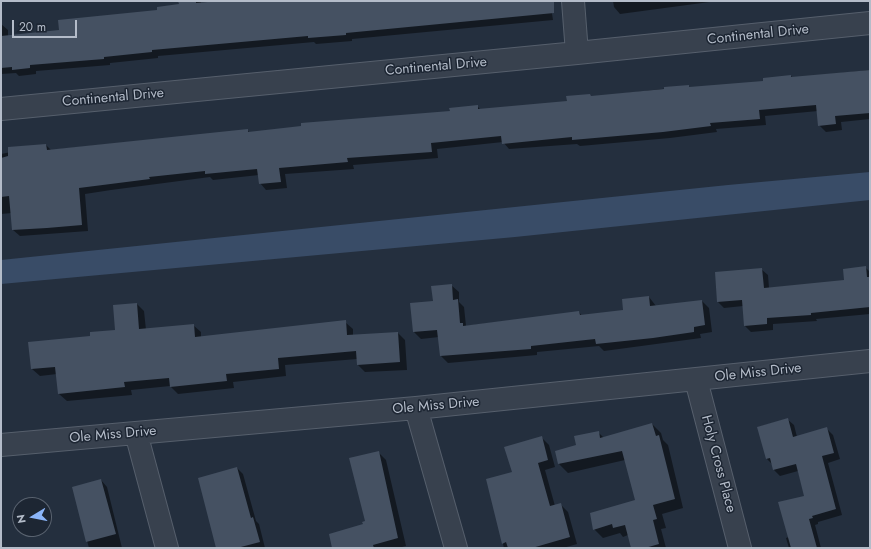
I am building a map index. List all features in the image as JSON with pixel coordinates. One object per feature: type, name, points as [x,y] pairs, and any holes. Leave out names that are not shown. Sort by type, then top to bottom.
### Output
[{"type":"street","points":[[573,1],[577,53]]},
{"type":"street","name":"Continental Drive","points":[[1,109],[870,23]]},
{"type":"street","name":"Ole Miss Drive","points":[[1,445],[416,408],[870,361]]},
{"type":"street","name":"Holy Cross Place","points":[[696,380],[740,548]]},
{"type":"street","points":[[416,408],[456,548]]},
{"type":"street","points":[[136,433],[167,548]]},
{"type":"water","points":[[870,172],[870,200],[515,237],[1,284],[1,260],[728,185]]},
{"type":"building","points":[[178,1],[196,1],[196,3],[219,1],[554,1],[554,13],[346,33],[346,35],[308,38],[308,36],[152,50],[152,52],[104,57],[104,59],[30,65],[30,68],[12,70],[12,67],[1,68],[1,36],[59,30],[58,20],[157,10],[157,7],[179,4]]},
{"type":"building","points":[[870,70],[870,113],[835,116],[836,124],[818,126],[816,105],[759,110],[760,119],[710,123],[711,126],[663,132],[572,140],[572,137],[502,144],[501,136],[431,143],[432,152],[347,158],[348,162],[279,168],[281,182],[259,184],[257,169],[205,174],[205,171],[149,177],[150,179],[79,188],[82,225],[12,230],[9,196],[1,197],[1,158],[8,156],[8,147],[46,144],[47,150],[248,129],[248,132],[301,126],[301,123],[450,111],[449,108],[478,105],[478,109],[567,101],[566,96],[590,94],[591,96],[664,89],[664,87],[689,85],[689,87],[763,81],[763,78],[791,75],[791,77]]},
{"type":"building","points":[[866,266],[867,277],[870,277],[870,307],[811,313],[811,315],[767,318],[767,324],[744,326],[742,300],[717,302],[715,272],[762,268],[764,288],[844,280],[843,269]]},
{"type":"building","points":[[452,284],[453,300],[458,299],[460,323],[463,323],[463,326],[579,311],[580,315],[623,310],[622,299],[649,296],[650,306],[702,300],[705,325],[694,327],[694,332],[653,338],[596,344],[595,339],[531,346],[531,349],[440,356],[437,330],[413,332],[410,303],[433,301],[431,286]]},
{"type":"building","points":[[137,303],[139,329],[194,324],[195,337],[346,320],[347,335],[398,332],[400,362],[357,365],[356,351],[278,358],[279,369],[226,374],[227,381],[170,387],[169,378],[124,382],[125,387],[58,394],[55,367],[31,369],[28,342],[90,336],[90,332],[115,330],[113,305]]},
{"type":"building","points":[[788,418],[793,437],[827,427],[834,453],[822,456],[836,509],[812,516],[813,518],[809,519],[817,548],[791,548],[778,502],[804,496],[796,464],[773,470],[770,458],[766,459],[757,427]]},
{"type":"building","points":[[652,423],[656,436],[659,435],[675,499],[653,505],[657,519],[653,520],[659,544],[645,548],[631,548],[625,525],[613,528],[612,524],[593,530],[590,513],[635,500],[622,451],[558,464],[555,451],[576,445],[574,436],[599,431],[600,438]]},
{"type":"building","points":[[542,436],[548,460],[538,463],[550,506],[561,503],[570,537],[532,548],[508,548],[506,542],[502,544],[486,479],[512,472],[504,447]]},
{"type":"building","points":[[379,451],[398,538],[373,545],[374,548],[332,548],[329,534],[363,524],[362,522],[365,521],[349,458]]},
{"type":"building","points":[[237,467],[251,518],[253,517],[260,542],[237,548],[216,548],[198,478]]},
{"type":"building","points":[[101,479],[116,534],[86,542],[72,487]]}]
